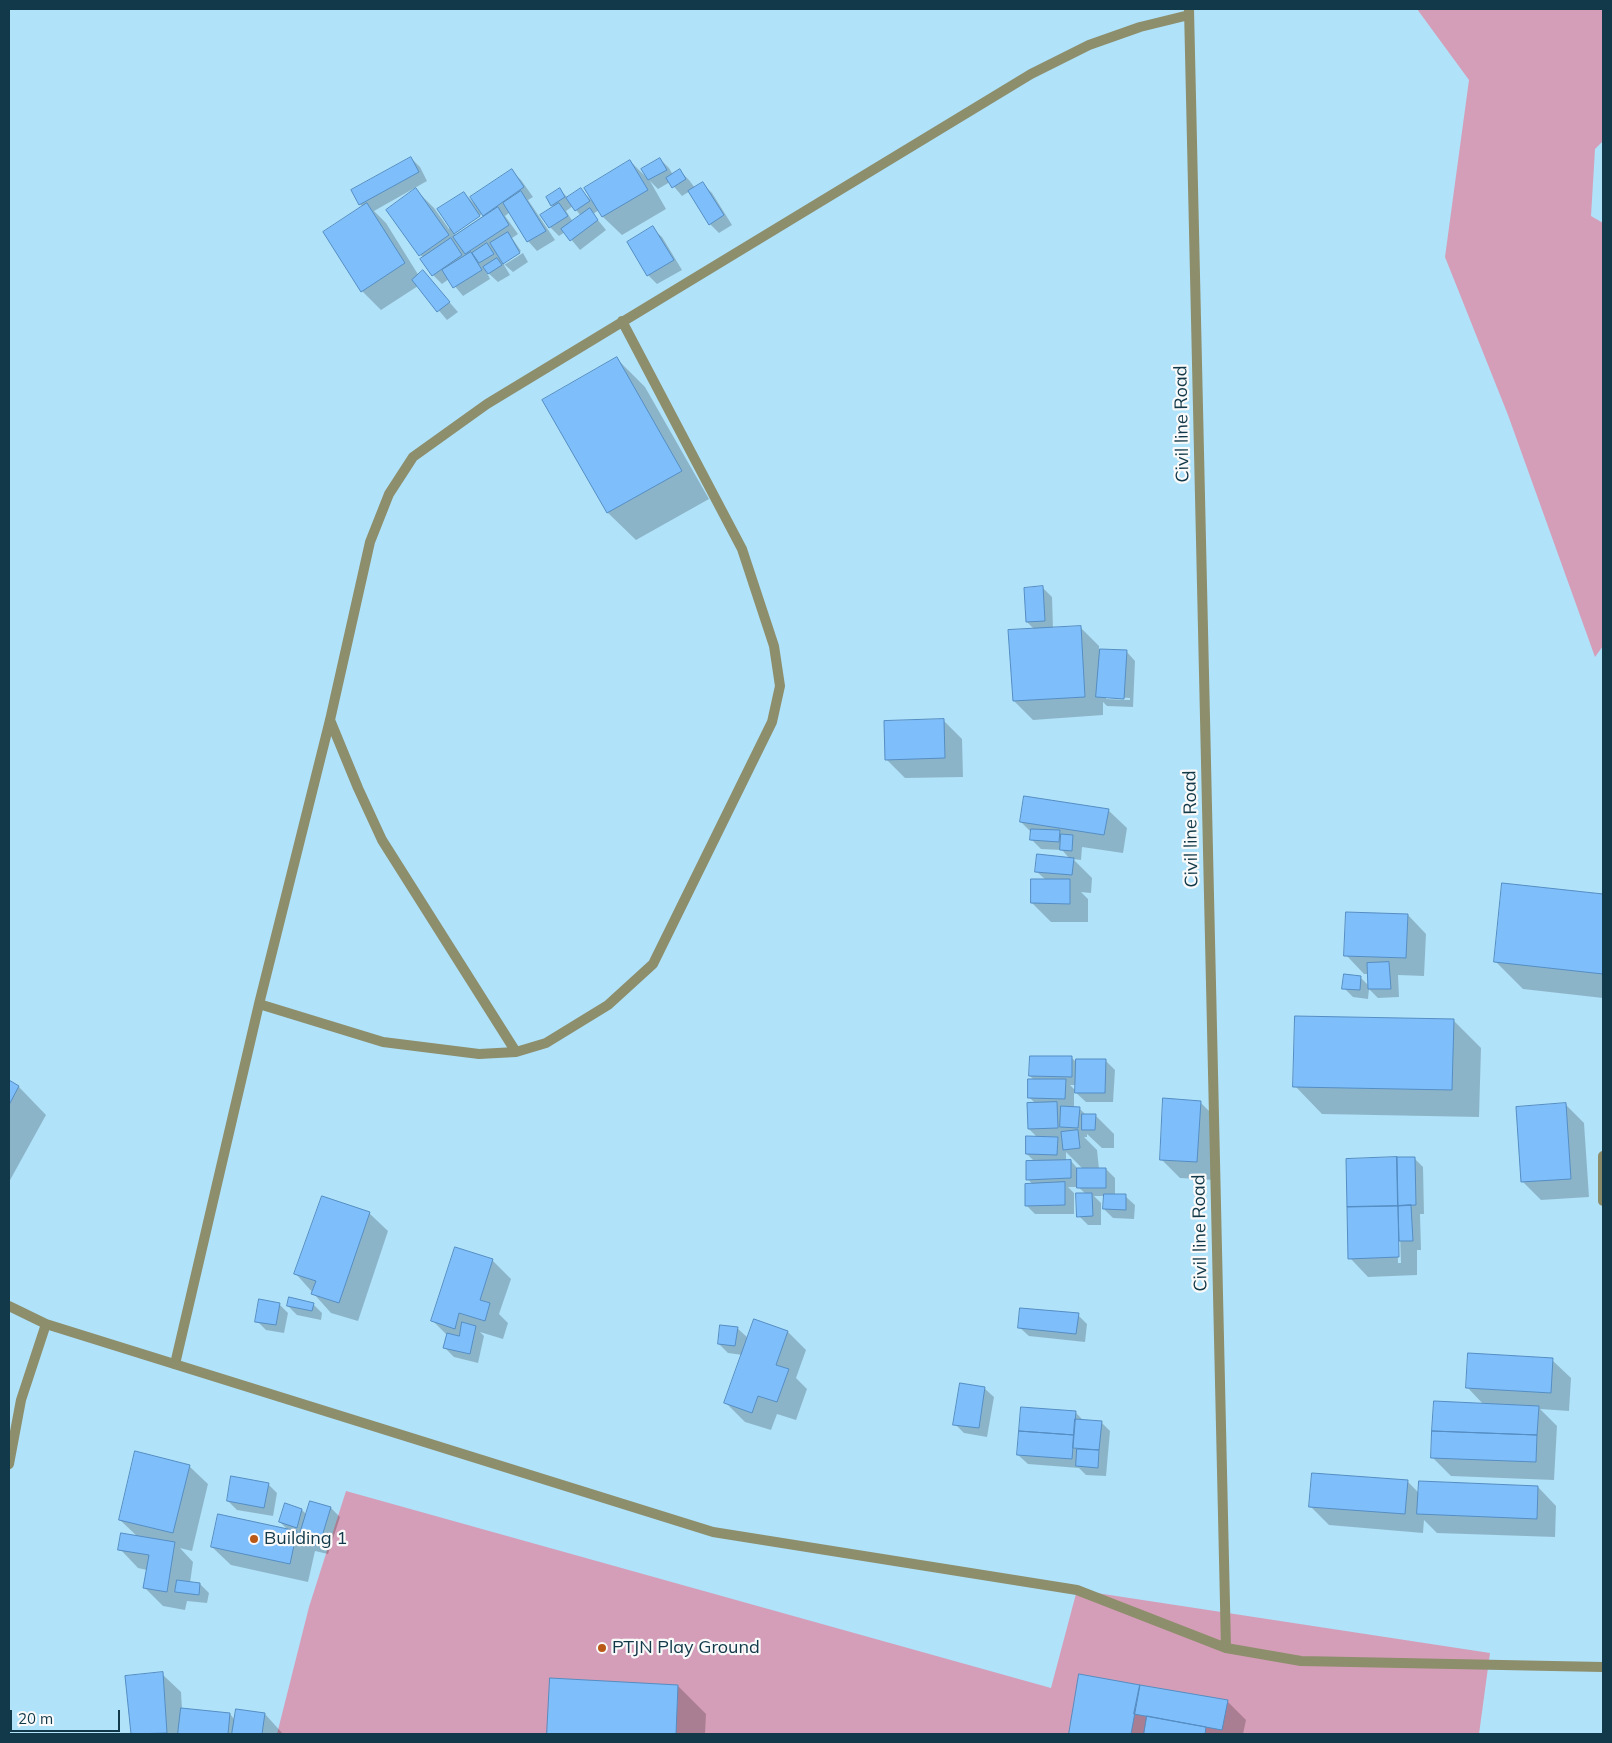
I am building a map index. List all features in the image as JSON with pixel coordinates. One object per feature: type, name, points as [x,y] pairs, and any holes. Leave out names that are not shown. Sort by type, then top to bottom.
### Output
[{"type":"street","points":[[176,1364],[259,1004],[330,720],[370,542],[389,494],[414,457],[487,404],[1031,74],[1089,45],[1189,12]]},
{"type":"street","name":"Civil line Road","points":[[1189,12],[1226,1648]]},
{"type":"street","points":[[259,1004],[384,1042],[479,1054],[516,1052],[546,1043],[608,1005],[652,964],[772,722],[780,686],[774,646],[742,550],[622,322]]},
{"type":"street","points":[[330,720],[382,840],[516,1052]]},
{"type":"street","points":[[1603,1156],[1603,1201]]},
{"type":"street","points":[[9,1306],[46,1324],[713,1532],[1077,1590],[1226,1648],[1301,1661],[1603,1667]]},
{"type":"street","points":[[9,1464],[21,1400],[46,1324]]},
{"type":"shaded area","points":[[1417,9],[1603,9],[1603,141],[1595,149],[1591,216],[1603,223],[1603,646],[1595,657],[1508,415],[1445,257],[1469,80]]},
{"type":"shaded area","name":"PTJN Play Ground","points":[[346,1491],[1051,1688],[1077,1590],[1490,1653],[1479,1734],[277,1734],[309,1607]]},
{"type":"building","points":[[411,157],[419,172],[359,205],[351,190]]},
{"type":"building","points":[[660,158],[667,170],[648,180],[641,169]]},
{"type":"building","points":[[630,160],[648,190],[602,217],[584,188]]},
{"type":"building","points":[[512,169],[524,187],[483,216],[470,197]]},
{"type":"building","points":[[680,169],[686,179],[672,188],[666,178]]},
{"type":"building","points":[[703,182],[724,215],[709,225],[688,191]]},
{"type":"building","points":[[416,188],[449,235],[419,256],[386,210]]},
{"type":"building","points":[[560,188],[565,197],[551,206],[546,197]]},
{"type":"building","points":[[581,188],[590,201],[575,211],[566,198]]},
{"type":"building","points":[[521,191],[546,231],[527,242],[503,203]]},
{"type":"building","points":[[464,192],[480,216],[454,234],[437,209]]},
{"type":"building","points":[[367,203],[405,263],[361,292],[323,232]]},
{"type":"building","points":[[559,203],[568,216],[549,228],[540,215]]},
{"type":"building","points":[[498,207],[509,225],[465,254],[453,237]]},
{"type":"building","points":[[590,208],[598,220],[570,241],[561,229]]},
{"type":"building","points":[[653,226],[674,260],[647,276],[627,242]]},
{"type":"building","points":[[508,232],[520,253],[503,264],[490,243]]},
{"type":"building","points":[[451,238],[462,255],[432,276],[420,259]]},
{"type":"building","points":[[487,243],[494,254],[479,263],[472,253]]},
{"type":"building","points":[[471,252],[482,270],[453,288],[442,270]]},
{"type":"building","points":[[497,258],[502,265],[488,274],[483,267]]},
{"type":"building","points":[[423,270],[450,302],[437,312],[412,280]]},
{"type":"building","points":[[617,357],[682,471],[607,513],[542,400]]},
{"type":"building","points":[[1043,586],[1045,621],[1026,622],[1024,588]]},
{"type":"building","points":[[1081,626],[1085,697],[1013,701],[1008,630]]},
{"type":"building","points":[[1100,649],[1127,650],[1124,699],[1096,697]]},
{"type":"building","points":[[944,719],[945,758],[885,760],[884,721]]},
{"type":"building","points":[[1024,796],[1109,809],[1104,835],[1020,822]]},
{"type":"building","points":[[1031,829],[1060,830],[1059,842],[1030,840]]},
{"type":"building","points":[[1061,834],[1073,835],[1072,851],[1060,850]]},
{"type":"building","points":[[1037,854],[1074,858],[1072,875],[1035,872]]},
{"type":"building","points":[[1031,879],[1070,879],[1070,904],[1031,903]]},
{"type":"building","points":[[1502,883],[1603,894],[1603,974],[1494,962]]},
{"type":"building","points":[[1346,912],[1408,914],[1406,958],[1344,956]]},
{"type":"building","points":[[1389,962],[1391,989],[1368,989],[1367,963]]},
{"type":"building","points":[[1344,974],[1361,976],[1360,990],[1342,989]]},
{"type":"building","points":[[1295,1016],[1454,1019],[1452,1090],[1293,1087]]},
{"type":"building","points":[[1030,1056],[1072,1056],[1072,1077],[1029,1076]]},
{"type":"building","points":[[1076,1059],[1106,1059],[1105,1093],[1075,1093]]},
{"type":"building","points":[[1028,1079],[1066,1079],[1065,1099],[1028,1098]]},
{"type":"building","points":[[9,1080],[19,1086],[9,1105]]},
{"type":"building","points":[[1163,1098],[1201,1101],[1197,1162],[1160,1160]]},
{"type":"building","points":[[1057,1102],[1058,1128],[1028,1129],[1027,1103]]},
{"type":"building","points":[[1566,1103],[1571,1179],[1521,1182],[1516,1107]]},
{"type":"building","points":[[1061,1106],[1080,1107],[1078,1128],[1060,1127]]},
{"type":"building","points":[[1082,1114],[1096,1114],[1095,1130],[1082,1130]]},
{"type":"building","points":[[1078,1130],[1080,1148],[1063,1150],[1061,1132]]},
{"type":"building","points":[[1026,1136],[1058,1137],[1057,1155],[1026,1154]]},
{"type":"building","points":[[1397,1157],[1415,1157],[1416,1205],[1398,1206]]},
{"type":"building","points":[[1397,1157],[1398,1206],[1347,1207],[1346,1159]]},
{"type":"building","points":[[1071,1160],[1071,1178],[1026,1180],[1026,1161]]},
{"type":"building","points":[[1077,1168],[1106,1168],[1106,1188],[1077,1188]]},
{"type":"building","points":[[1065,1182],[1065,1205],[1025,1206],[1025,1184]]},
{"type":"building","points":[[1076,1193],[1092,1193],[1093,1216],[1077,1217]]},
{"type":"building","points":[[1104,1194],[1126,1194],[1126,1210],[1103,1209]]},
{"type":"building","points":[[322,1196],[370,1212],[339,1303],[311,1294],[316,1281],[294,1274]]},
{"type":"building","points":[[1411,1205],[1413,1241],[1399,1241],[1398,1206]]},
{"type":"building","points":[[1398,1206],[1399,1257],[1348,1259],[1347,1207]]},
{"type":"building","points":[[455,1247],[493,1259],[480,1300],[490,1303],[485,1321],[459,1313],[455,1329],[431,1321]]},
{"type":"building","points":[[289,1297],[314,1303],[312,1311],[287,1306]]},
{"type":"building","points":[[259,1299],[280,1303],[276,1325],[255,1322]]},
{"type":"building","points":[[1020,1308],[1079,1313],[1076,1334],[1018,1328]]},
{"type":"building","points":[[754,1319],[788,1331],[776,1365],[789,1369],[777,1402],[758,1396],[752,1413],[724,1403]]},
{"type":"building","points":[[462,1322],[476,1326],[470,1354],[443,1348],[447,1333],[459,1336]]},
{"type":"building","points":[[720,1325],[738,1327],[735,1346],[718,1344]]},
{"type":"building","points":[[1468,1353],[1553,1358],[1551,1393],[1466,1388]]},
{"type":"building","points":[[960,1383],[985,1387],[979,1428],[953,1425]]},
{"type":"building","points":[[1434,1401],[1539,1406],[1537,1435],[1432,1431]]},
{"type":"building","points":[[1021,1407],[1076,1411],[1074,1435],[1019,1431]]},
{"type":"building","points":[[1075,1419],[1102,1421],[1099,1450],[1073,1448]]},
{"type":"building","points":[[1019,1431],[1074,1435],[1072,1459],[1017,1455]]},
{"type":"building","points":[[1432,1431],[1537,1435],[1536,1462],[1431,1458]]},
{"type":"building","points":[[1077,1449],[1099,1450],[1098,1468],[1076,1466]]},
{"type":"building","points":[[135,1451],[190,1465],[173,1533],[119,1520]]},
{"type":"building","points":[[1312,1473],[1408,1480],[1405,1514],[1309,1507]]},
{"type":"building","points":[[231,1476],[269,1483],[264,1508],[227,1501]]},
{"type":"building","points":[[1419,1481],[1538,1486],[1537,1519],[1417,1514]]},
{"type":"building","points":[[310,1501],[331,1507],[319,1546],[298,1540]]},
{"type":"building","points":[[285,1503],[302,1509],[297,1528],[279,1522]]},
{"type":"building","name":"Building 1","points":[[218,1514],[297,1531],[290,1564],[211,1547]]},
{"type":"building","points":[[121,1533],[175,1542],[167,1592],[143,1588],[149,1555],[118,1550]]},
{"type":"building","points":[[177,1580],[200,1583],[199,1595],[175,1592]]},
{"type":"building","points":[[163,1672],[167,1733],[131,1734],[125,1676]]},
{"type":"building","points":[[1079,1674],[1140,1685],[1131,1734],[1069,1734]]},
{"type":"building","points":[[550,1678],[678,1685],[676,1734],[547,1734]]},
{"type":"building","points":[[1140,1685],[1228,1700],[1222,1730],[1134,1714]]},
{"type":"building","points":[[181,1708],[230,1713],[228,1734],[178,1734]]},
{"type":"building","points":[[236,1709],[265,1713],[262,1734],[232,1734]]},
{"type":"building","points":[[1147,1716],[1206,1727],[1205,1734],[1144,1734]]},
{"type":"place","name":"Building 1","points":[[254,1539]]},
{"type":"place","name":"PTJN Play Ground","points":[[602,1648]]}]
